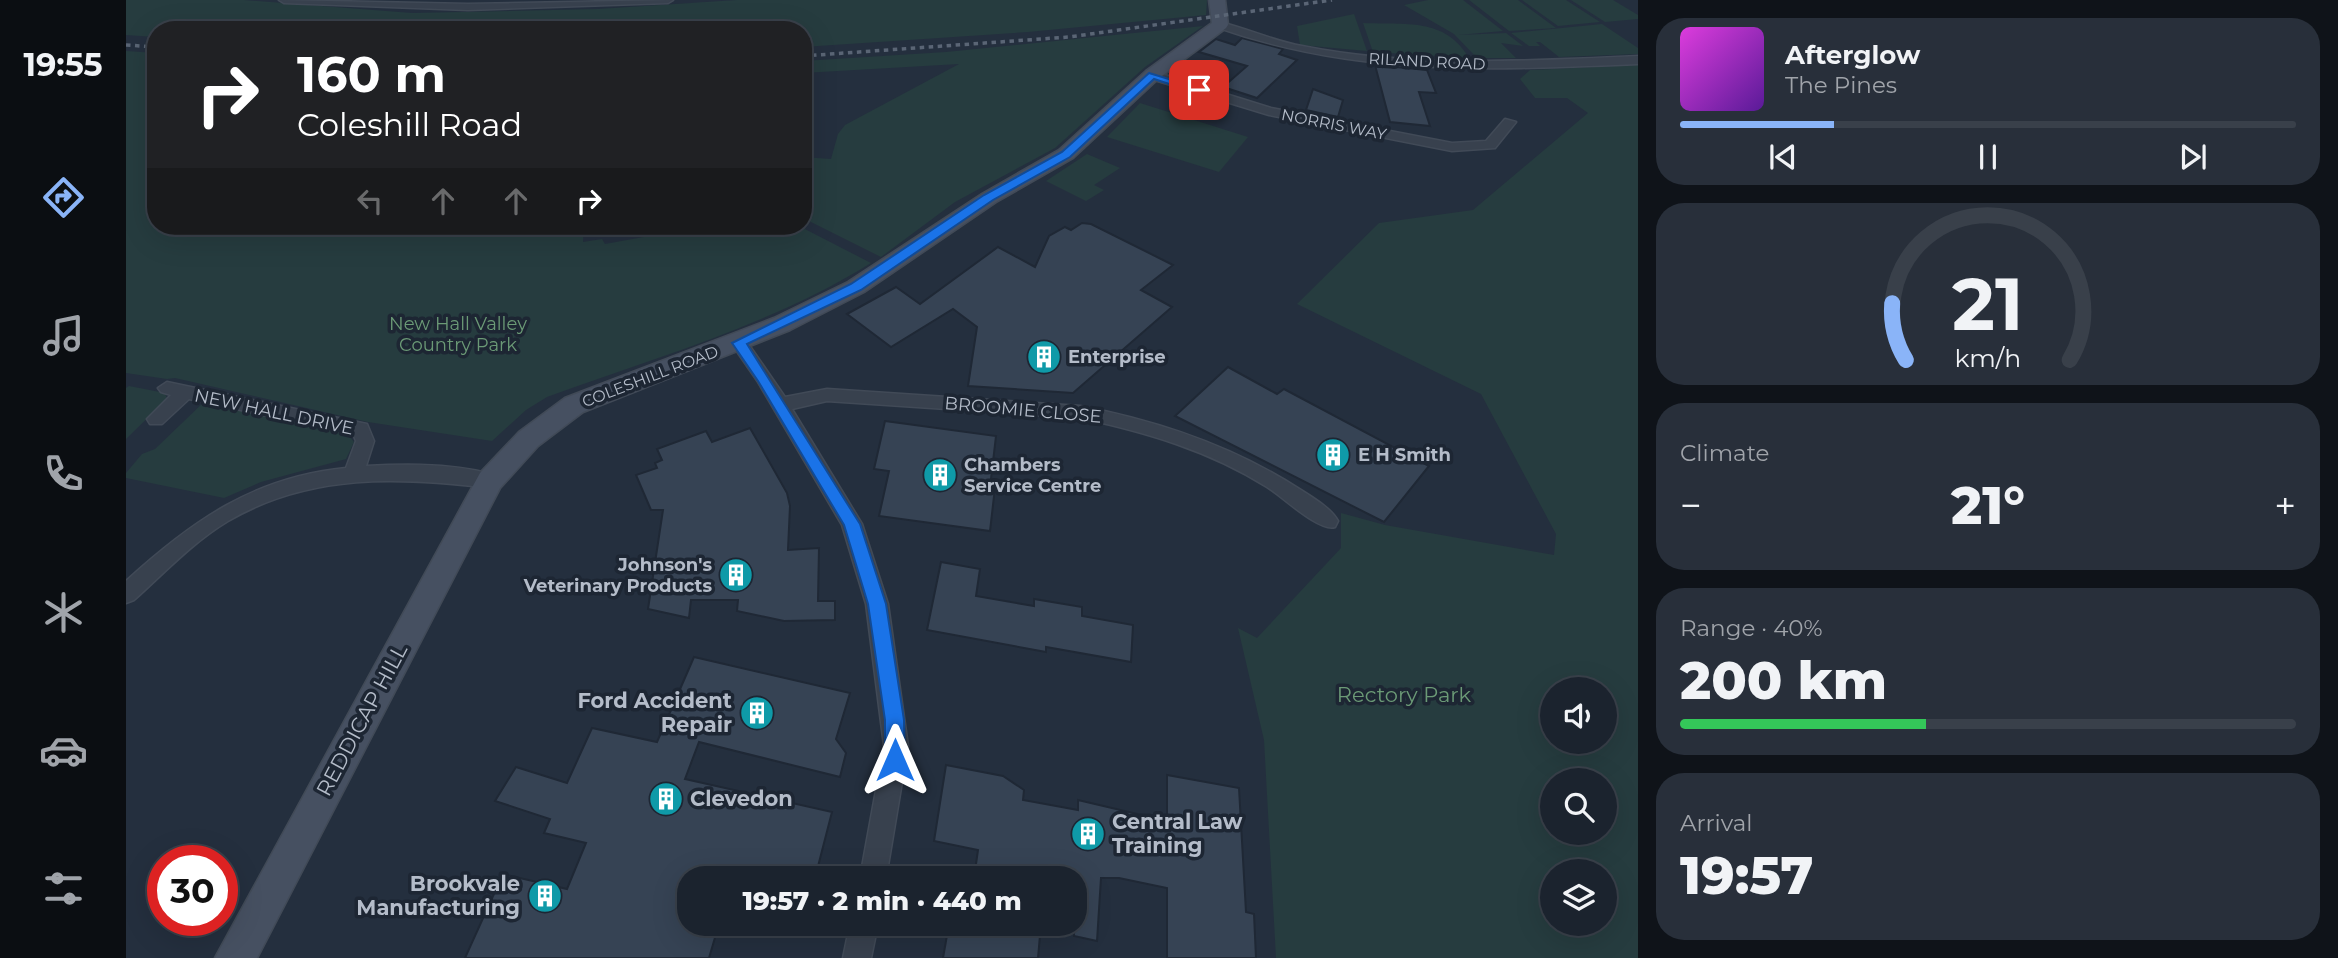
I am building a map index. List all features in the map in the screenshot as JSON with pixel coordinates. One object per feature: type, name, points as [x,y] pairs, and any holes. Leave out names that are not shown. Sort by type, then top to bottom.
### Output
[{"type":"street","points":[[284,0],[468,7],[666,0]]},
{"type":"street","points":[[1217,0],[1220,26]]},
{"type":"street","name":"RILAND ROAD","points":[[1220,26],[1300,50],[1351,57],[1490,65],[1638,60]]},
{"type":"street","name":"COLESHILL ROAD","points":[[489,481],[542,424],[573,405],[739,343],[856,287],[989,198],[1066,154],[1152,75],[1220,26]]},
{"type":"street","name":"NORRIS WAY","points":[[1152,75],[1247,106],[1452,147],[1490,145],[1510,122]]},
{"type":"street","points":[[739,343],[852,524],[877,604],[896,746],[875,866]]},
{"type":"street","name":"NEW HALL DRIVE","points":[[156,419],[176,390],[361,429],[365,441],[354,472]]},
{"type":"street","name":"BROOMIE CLOSE","points":[[779,405],[827,395],[1080,412],[1118,419],[1186,440],[1251,470],[1300,497],[1328,520]]},
{"type":"street","points":[[126,594],[187,539],[230,511],[284,488],[354,472],[435,473],[489,481]]},
{"type":"street","name":"REDDICAP HILL","points":[[234,958],[489,481]]},
{"type":"street","points":[[857,958],[862,936]]},
{"type":"green space","points":[[126,0],[244,0],[412,13],[598,9],[737,0],[1207,0],[1206,15],[1028,32],[812,46],[812,21],[147,21],[147,36],[126,35]]},
{"type":"green space","points":[[1428,0],[1463,0],[1503,31],[1458,35],[1506,33],[1523,46],[1501,43],[1516,58],[1477,58],[1454,34],[1404,5]]},
{"type":"green space","points":[[1469,0],[1518,0],[1556,28],[1509,31]]},
{"type":"green space","points":[[1522,0],[1566,0],[1600,22],[1558,26]]},
{"type":"green space","points":[[1571,0],[1613,0],[1638,15],[1638,19],[1605,22]]},
{"type":"green space","points":[[1354,14],[1367,51],[1300,45],[1297,26]]},
{"type":"green space","points":[[1363,23],[1409,24],[1436,29],[1459,45],[1469,58],[1373,52]]},
{"type":"green space","points":[[1602,24],[1638,48],[1638,54],[1559,57],[1540,42],[1536,42],[1540,46],[1529,46],[1511,33]]},
{"type":"green space","points":[[1203,26],[1145,67],[1055,148],[955,202],[881,257],[812,222],[812,158],[831,159],[838,134],[845,125],[959,64],[812,72],[812,60],[946,52]]},
{"type":"green space","name":"New Hall Valley Country Park","points":[[126,51],[147,52],[147,235],[583,235],[583,242],[602,239],[605,244],[654,235],[812,235],[812,233],[871,263],[833,285],[754,322],[547,397],[526,410],[492,441],[368,422],[175,378],[126,373]]},
{"type":"green space","name":"Rectory Park","points":[[1638,65],[1638,958],[1276,958],[1264,740],[1238,628],[1257,638],[1341,548],[1341,513],[1385,525],[1554,555],[1556,534],[1481,394],[1297,304],[1379,223],[1473,210],[1588,113],[1567,98],[1535,98],[1520,79],[1530,70]]},
{"type":"green space","points":[[1140,103],[1248,137],[1219,172],[1107,137]]},
{"type":"green space","points":[[1087,154],[1120,168],[1094,185],[1104,190],[1086,201],[1046,181]]},
{"type":"green space","points":[[129,386],[165,393],[167,399],[126,439],[126,388]]},
{"type":"green space","points":[[206,400],[345,431],[354,442],[346,459],[261,482],[224,498],[126,478],[126,473],[142,454],[155,449]]},
{"type":"building","points":[[1242,38],[1283,49],[1279,54],[1297,60],[1257,98],[1223,87],[1247,66],[1199,52],[1216,39],[1235,45]]},
{"type":"building","points":[[1375,65],[1427,70],[1436,93],[1419,92],[1430,126],[1390,122]]},
{"type":"building","points":[[1313,89],[1343,100],[1338,117],[1306,110]]},
{"type":"building","points":[[1082,223],[1091,224],[1173,265],[1141,290],[1172,307],[1073,393],[968,386],[977,327],[953,309],[891,347],[847,314],[896,287],[920,304],[998,247],[1035,267],[1049,236],[1065,227],[1071,230]]},
{"type":"building","name":"E H Smith","points":[[1228,367],[1277,394],[1284,389],[1429,466],[1384,522],[1175,416]]},
{"type":"building","name":"Chambers Service Centre","points":[[885,421],[996,436],[991,479],[996,479],[990,531],[879,516],[889,471],[874,469]]},
{"type":"building","name":"Johnson's Veterinary Products","points":[[750,428],[787,493],[790,506],[788,550],[819,548],[818,601],[835,601],[835,620],[784,621],[737,611],[738,600],[691,600],[689,618],[648,609],[663,510],[651,510],[636,475],[657,468],[655,463],[662,460],[657,449],[706,431],[712,442]]},
{"type":"building","points":[[941,562],[980,569],[976,596],[1034,606],[1034,599],[1082,607],[1082,616],[1133,625],[1131,662],[1046,647],[1046,652],[927,630]]},
{"type":"building","points":[[694,657],[850,693],[836,739],[846,753],[840,777],[699,742],[685,779],[832,812],[818,866],[677,866],[677,936],[715,936],[709,958],[465,958],[503,874],[567,889],[586,843],[544,833],[550,819],[495,801],[516,767],[567,783],[592,728],[657,742]]},
{"type":"building","name":"Central Law Training","points":[[946,765],[1003,776],[1024,790],[1023,800],[1078,810],[1078,800],[1167,821],[1167,775],[1239,788],[1246,912],[1254,914],[1256,958],[1167,958],[1167,888],[1119,878],[1101,878],[1097,941],[1074,936],[1087,936],[1087,866],[976,866],[978,850],[934,841]]},
{"type":"building","points":[[947,936],[1040,936],[1038,958],[943,958]]},
{"type":"railway","points":[[812,55],[1069,37],[1332,0]]},
{"type":"railway","points":[[126,45],[147,46]]},
{"type":"place","name":"Enterprise","points":[[1044,357]]},
{"type":"place","name":"E H Smith","points":[[1333,455]]},
{"type":"place","name":"Chambers Service Centre","points":[[940,475]]},
{"type":"place","name":"Johnson's Veterinary Products","points":[[736,575]]},
{"type":"place","name":"Ford Accident Repair","points":[[757,713]]},
{"type":"place","name":"Clevedon","points":[[666,799]]},
{"type":"place","name":"Central Law Training","points":[[1088,834]]},
{"type":"place","name":"Brookvale Manufacturing","points":[[545,896]]},
{"type":"route","points":[[895,760],[894,720],[886,653],[877,604],[852,524],[764,378],[739,343],[856,287],[959,217],[1066,154],[1152,75],[1199,90]]}]
